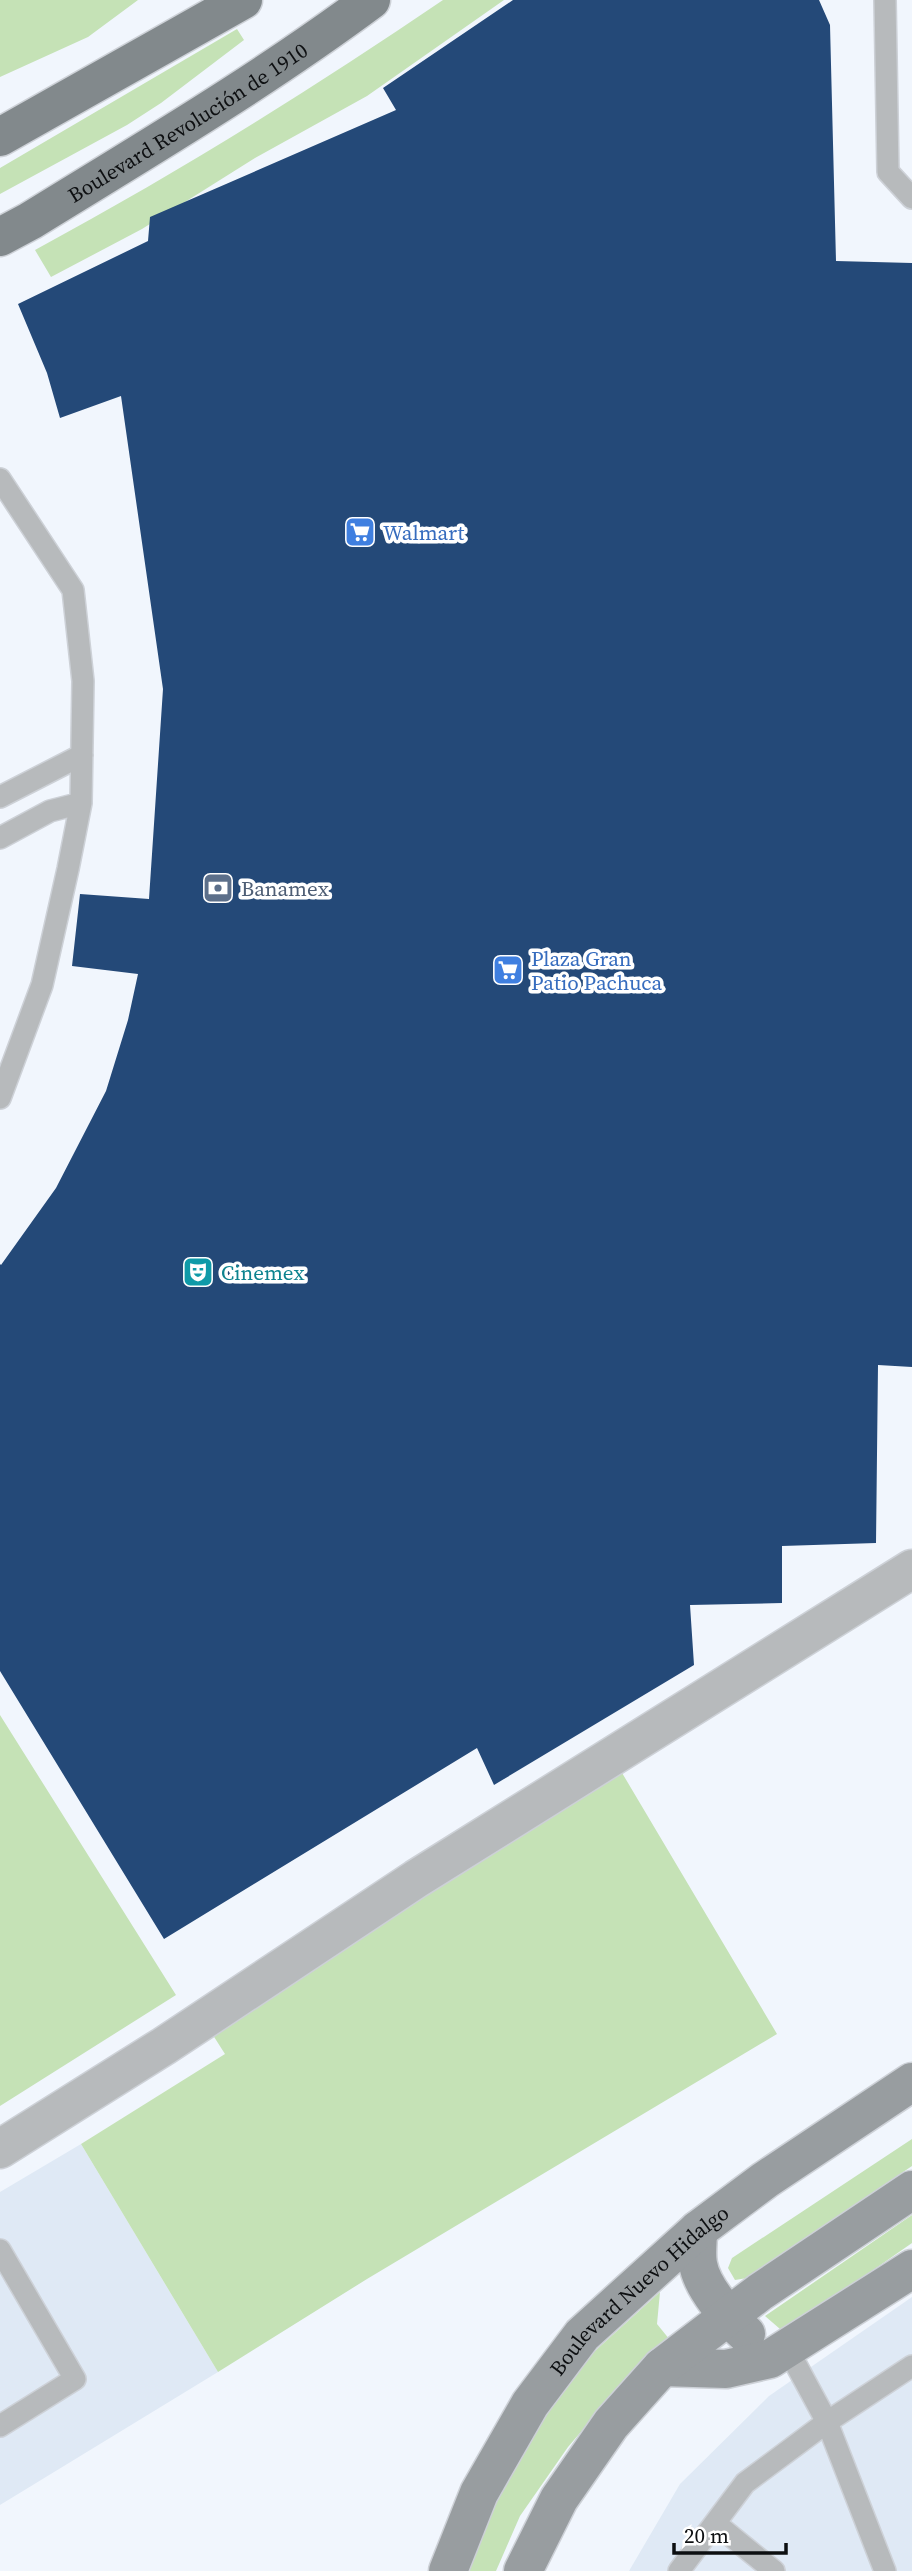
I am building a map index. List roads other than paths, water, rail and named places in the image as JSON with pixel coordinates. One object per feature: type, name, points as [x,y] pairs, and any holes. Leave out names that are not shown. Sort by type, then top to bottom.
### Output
[{"type":"main road","points":[[0,137],[243,0]]},
{"type":"main road","name":"Boulevard Revolución de 1910","points":[[0,237],[236,94],[372,0]]},
{"type":"street","points":[[0,2149],[164,2046],[416,1879],[912,1569]]},
{"type":"street","name":"Boulevard Nuevo Hidalgo","points":[[448,2571],[479,2493],[530,2404],[582,2335],[698,2230],[765,2180],[912,2082]]},
{"type":"street","points":[[523,2571],[559,2499],[611,2424],[662,2367],[760,2292],[912,2190]]},
{"type":"street","points":[[698,2230],[698,2264],[704,2281],[729,2317],[746,2334],[762,2344],[787,2348]]},
{"type":"street","points":[[662,2367],[726,2369],[770,2359],[912,2269]]},
{"type":"lane","points":[[885,0],[887,172],[912,198]]},
{"type":"lane","points":[[0,479],[73,590],[83,681],[81,803],[42,985],[0,1098]]},
{"type":"lane","points":[[0,797],[82,755]]},
{"type":"lane","points":[[0,838],[50,811],[81,803]]},
{"type":"lane","points":[[0,2250],[75,2379],[0,2426]]},
{"type":"lane","points":[[787,2348],[827,2422],[885,2571]]},
{"type":"lane","points":[[679,2571],[745,2483],[827,2422],[912,2366]]},
{"type":"lane","points":[[715,2524],[774,2571]]},
{"type":"place","name":"Walmart","points":[[360,532]]},
{"type":"place","name":"Banamex","points":[[218,888]]},
{"type":"place","name":"Plaza Gran Patio Pachuca","points":[[508,970]]},
{"type":"place","name":"Cinemex","points":[[198,1272]]}]
